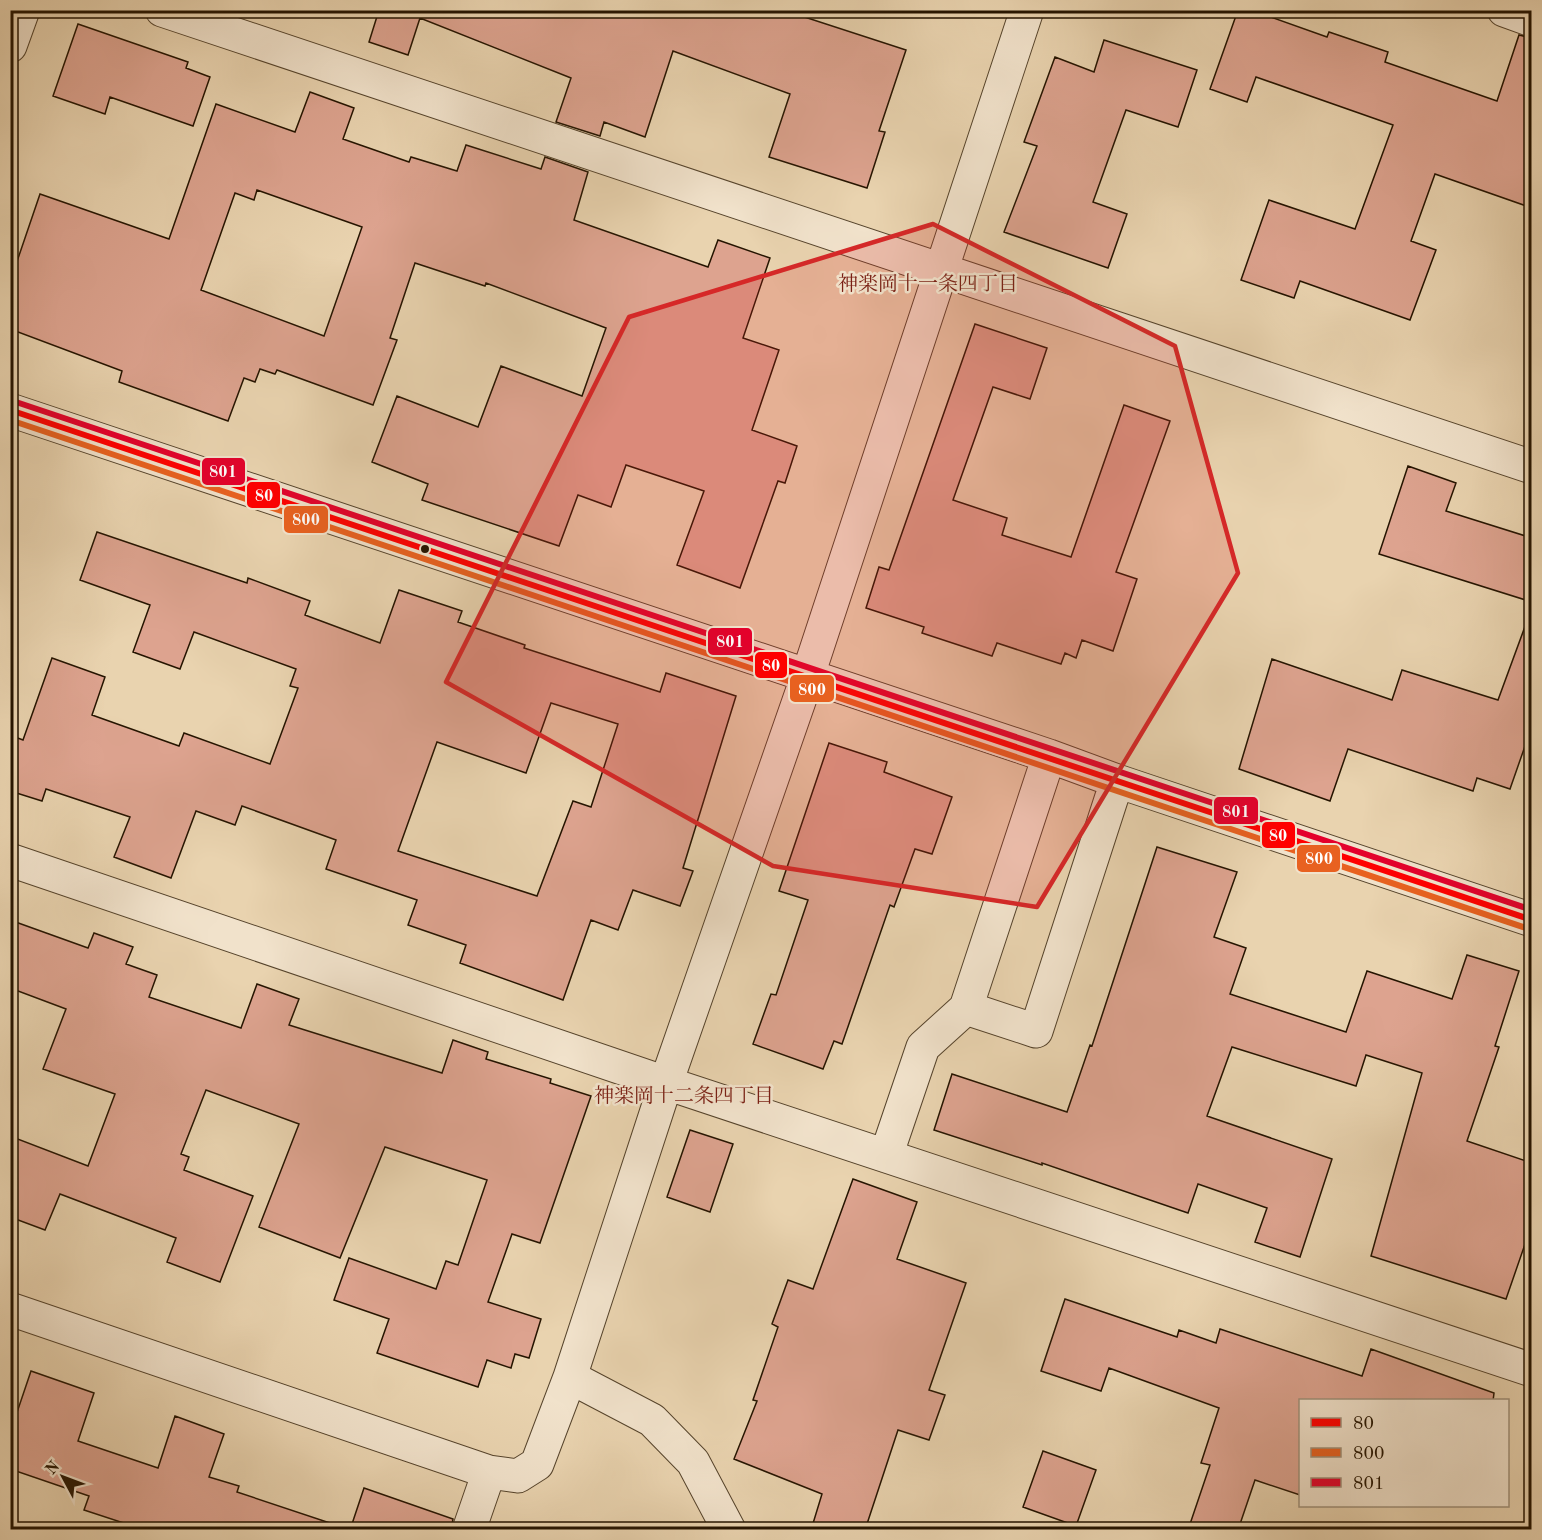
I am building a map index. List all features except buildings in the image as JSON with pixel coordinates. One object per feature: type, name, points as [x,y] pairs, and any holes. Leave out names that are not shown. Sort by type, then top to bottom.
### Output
[{"type":"street","points":[[10,46],[23,10]]},
{"type":"street","points":[[162,10],[1532,467]]},
{"type":"street","points":[[10,1309],[489,1472],[518,1476],[537,1464],[570,1377],[666,1083],[807,678],[1027,10]]},
{"type":"street","points":[[1504,10],[1532,20]]},
{"type":"street","points":[[10,410],[807,678],[1049,756],[1117,781],[1532,920]]},
{"type":"street","points":[[886,1156],[923,1047],[966,1008],[1049,756]]},
{"type":"street","points":[[966,1008],[1036,1031],[1117,781]]},
{"type":"street","points":[[10,860],[666,1083],[1532,1370]]},
{"type":"street","points":[[570,1377],[652,1420],[693,1462],[729,1530]]},
{"type":"street","points":[[469,1530],[489,1472]]},
{"type":"highlighted area","points":[[933,224],[1175,346],[1238,573],[1037,907],[773,866],[446,682],[629,317]]},
{"type":"transit line","name":"801","points":[[13,401],[1532,910]]},
{"type":"transit line","name":"80","points":[[10,410],[1532,920]]},
{"type":"transit line","name":"800","points":[[10,420],[1529,929]]},
{"type":"district","name":"神楽岡十一条四丁目","points":[[928,285]]},
{"type":"district","name":"神楽岡十二条四丁目","points":[[684,1097]]}]
